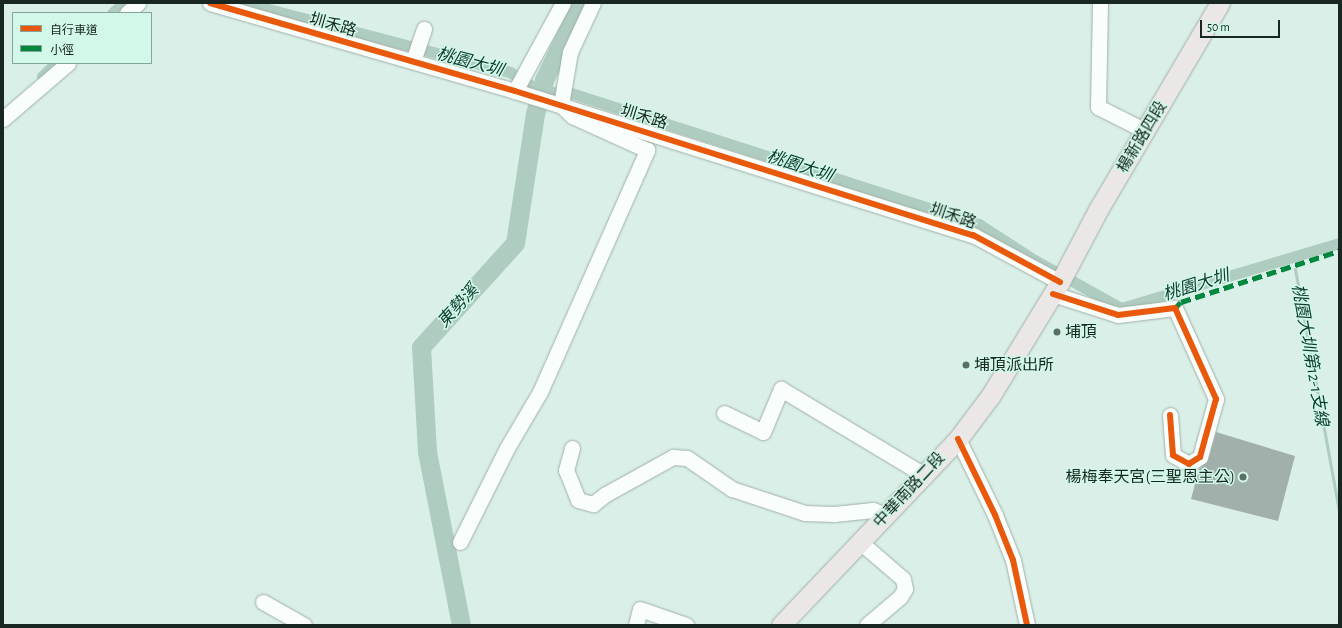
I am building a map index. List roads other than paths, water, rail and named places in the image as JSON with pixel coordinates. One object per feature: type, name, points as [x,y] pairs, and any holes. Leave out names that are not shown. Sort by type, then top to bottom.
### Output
[{"type":"main road","name":"楊新路四段","points":[[1059,283],[1098,210],[1146,131],[1220,3]]},
{"type":"main road","name":"中華南路二段","points":[[781,625],[958,439],[991,395],[1059,283]]},
{"type":"street","points":[[128,12],[138,3]]},
{"type":"street","name":"圳禾路","points":[[210,3],[413,61],[520,86],[561,98],[727,155],[973,235],[1118,315],[1175,308],[1216,399],[1200,457],[1189,464],[1173,455],[1170,415]]},
{"type":"street","points":[[520,86],[563,3]]},
{"type":"street","points":[[460,542],[507,448],[540,392],[647,150],[572,116],[561,98],[570,52],[593,3]]},
{"type":"street","points":[[1100,3],[1098,107],[1146,131]]},
{"type":"street","points":[[413,61],[424,29]]},
{"type":"street","points":[[3,119],[67,64]]},
{"type":"street","points":[[724,413],[763,432],[781,389],[924,475]]},
{"type":"street","points":[[958,439],[980,481],[1013,560],[1027,625]]},
{"type":"street","points":[[572,448],[566,470],[578,500],[593,504],[606,494],[673,457],[687,458],[732,488],[805,513],[834,514],[873,510],[886,515]]},
{"type":"street","points":[[860,542],[903,579],[905,589],[900,597],[867,625]]},
{"type":"street","points":[[262,602],[304,625]]},
{"type":"street","points":[[636,625],[640,610],[686,625]]},
{"type":"waterway","name":"桃園大圳","points":[[113,12],[123,3]]},
{"type":"waterway","name":"桃園大圳","points":[[245,3],[510,72],[527,84],[556,93],[571,93],[979,224],[1031,258],[1121,308],[1339,243]]},
{"type":"waterway","name":"東勢溪","points":[[461,625],[427,451],[421,347],[515,243],[535,114],[544,80],[581,3]]},
{"type":"waterway","name":"桃園大圳","points":[[42,76],[55,64]]},
{"type":"waterway","name":"桃園大圳第12-1支線","points":[[1295,269],[1339,511]]},
{"type":"place","name":"埔頂","points":[[1057,332]]},
{"type":"place","name":"埔頂派出所","points":[[966,365]]},
{"type":"place","name":"楊梅奉天宮(三聖恩主公)","points":[[1243,477]]}]
